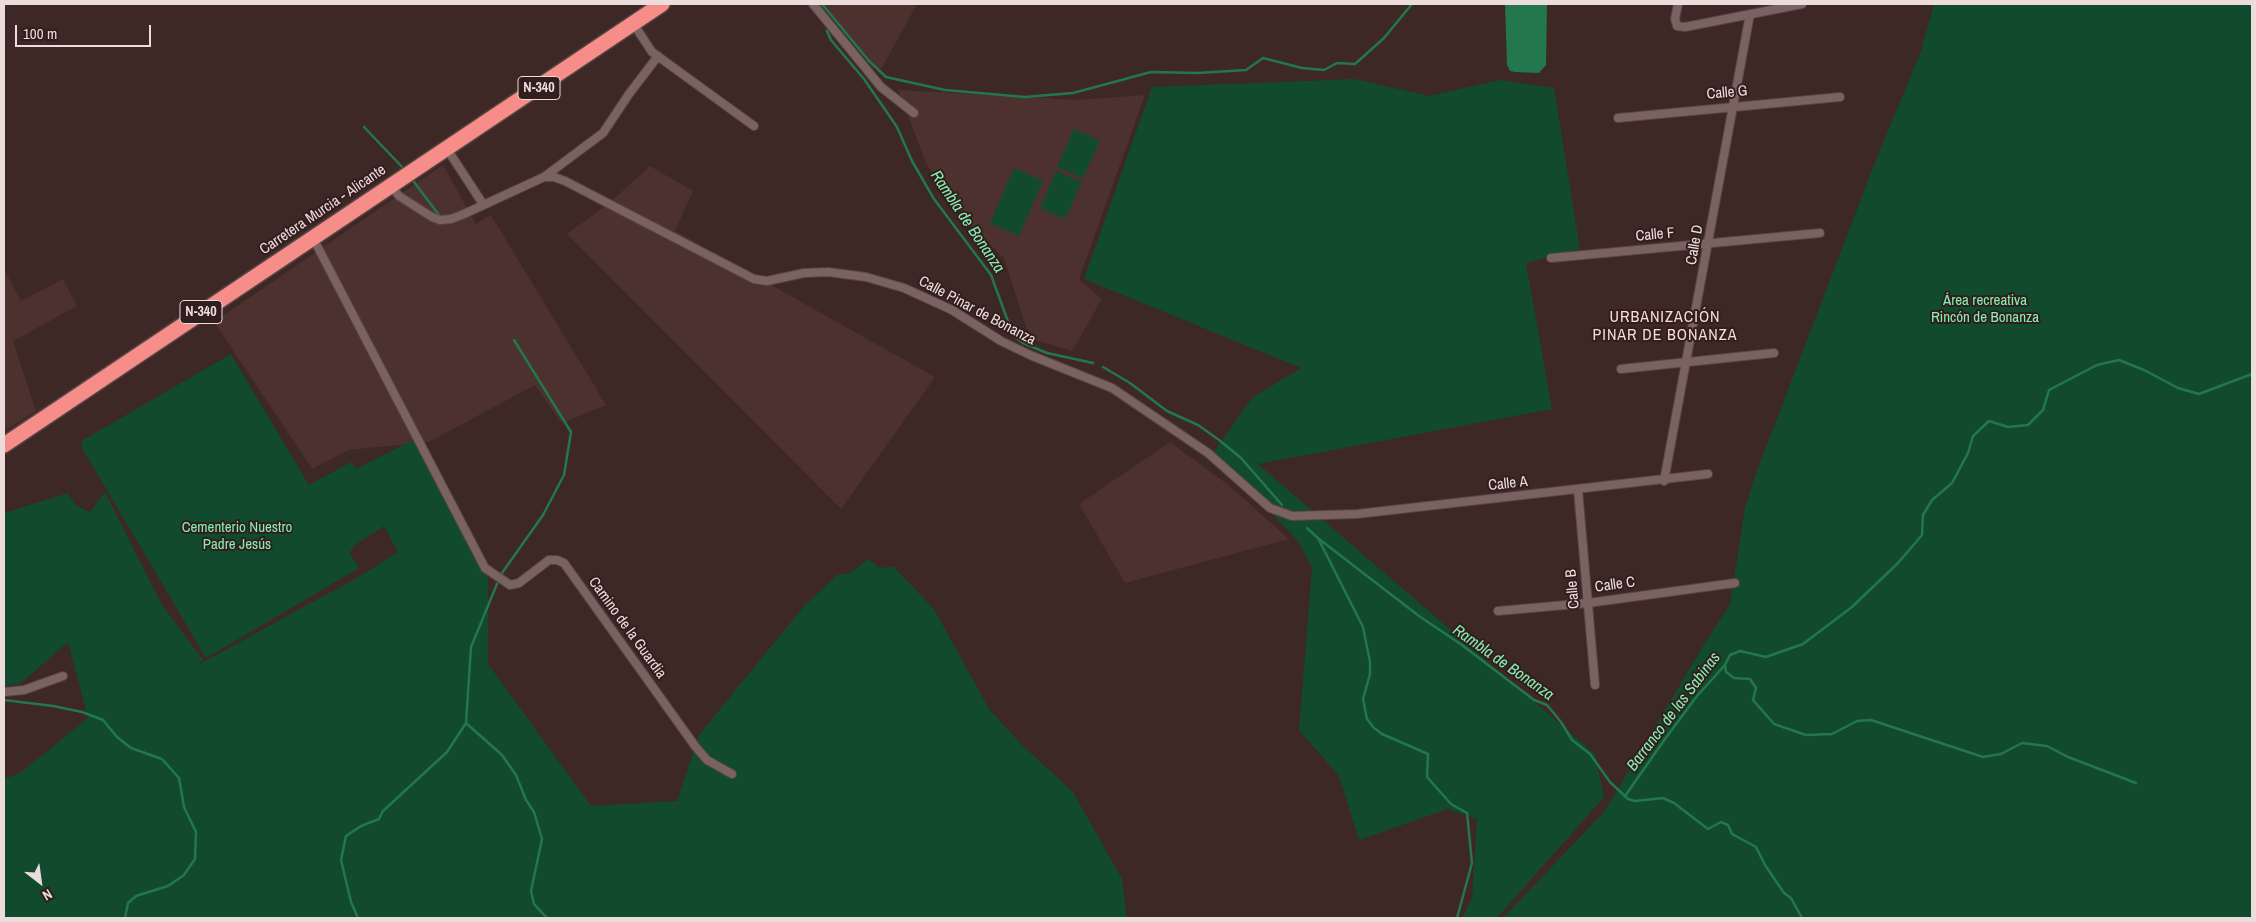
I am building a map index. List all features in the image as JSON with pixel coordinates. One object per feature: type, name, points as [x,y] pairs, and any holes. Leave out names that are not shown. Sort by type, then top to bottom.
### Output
[{"type":"highway","name":"Carretera Murcia - Alicante","points":[[4,445],[662,4]]},
{"type":"street","points":[[813,4],[881,87],[914,113]]},
{"type":"street","points":[[1678,4],[1675,19],[1677,26],[1685,27],[1802,4]]},
{"type":"street","name":"Calle D","points":[[1664,481],[1750,14]]},
{"type":"street","points":[[633,23],[652,52],[754,126]]},
{"type":"street","points":[[395,183],[399,196],[432,218],[440,220],[451,219],[544,177],[603,133],[629,94],[658,56]]},
{"type":"street","name":"Calle G","points":[[1618,118],[1840,97]]},
{"type":"street","points":[[447,149],[483,204]]},
{"type":"street","name":"Calle Pinar de Bonanza","points":[[544,177],[554,177],[565,181],[754,279],[767,281],[804,273],[847,274],[880,280],[927,297],[1001,341],[1030,355],[1112,388],[1208,453],[1270,508],[1292,516],[1311,516]]},
{"type":"street","name":"Calle F","points":[[1551,258],[1820,233]]},
{"type":"street","name":"Camino de la Guardia","points":[[313,238],[485,568],[510,585],[519,583],[549,560],[557,560],[564,563],[706,760],[732,774]]},
{"type":"street","points":[[1621,369],[1774,354]]},
{"type":"street","name":"Calle A","points":[[1311,516],[1357,514],[1664,481],[1708,474]]},
{"type":"street","name":"Calle B","points":[[1578,490],[1596,685]]},
{"type":"street","name":"Calle C","points":[[1498,611],[1588,603],[1735,583]]},
{"type":"street","points":[[4,692],[24,690],[63,676]]},
{"type":"shaded area","points":[[822,4],[917,4],[879,73]]},
{"type":"shaded area","points":[[1505,4],[1547,4],[1546,65],[1539,73],[1510,71],[1507,65]]},
{"type":"shaded area","points":[[898,90],[1077,100],[1145,95],[1079,279],[1102,299],[1072,351],[1035,340],[1026,327],[1004,258],[964,219],[927,165]]},
{"type":"shaded area","points":[[443,165],[476,224],[491,215],[606,405],[565,422],[560,421],[535,385],[429,442],[348,450],[312,469],[214,322]]},
{"type":"shaded area","points":[[650,166],[693,191],[675,231],[935,377],[841,509],[567,234],[607,205]]},
{"type":"shaded area","points":[[4,269],[21,301],[63,279],[77,306],[13,341],[36,411],[4,431]]},
{"type":"shaded area","points":[[1170,442],[1227,484],[1289,539],[1125,583],[1079,504]]},
{"type":"green space","name":"Área recreativa Rincón de Bonanza","points":[[1934,4],[2252,4],[2252,918],[1503,918],[1604,812],[1730,604],[1745,508],[1755,476],[1874,165],[1921,51]]},
{"type":"green space","points":[[1355,79],[1429,96],[1499,80],[1554,88],[1580,249],[1526,263],[1552,409],[1258,464],[1595,754],[1604,797],[1497,918],[1462,918],[1472,898],[1477,819],[1448,809],[1359,840],[1339,776],[1299,730],[1312,568],[1298,541],[1213,453],[1252,398],[1301,368],[1084,279],[1152,87]]},
{"type":"green space","points":[[1074,129],[1100,141],[1083,178],[1057,167]]},
{"type":"green space","points":[[1014,168],[1043,181],[1019,236],[990,223]]},
{"type":"green space","points":[[1056,171],[1082,182],[1065,219],[1040,208]]},
{"type":"green space","name":"Cementerio Nuestro Padre Jesús","points":[[231,354],[309,485],[351,462],[356,469],[419,437],[488,574],[488,664],[591,806],[677,801],[699,735],[804,606],[837,575],[850,573],[868,559],[880,568],[893,566],[934,609],[989,709],[1022,745],[1073,792],[1122,879],[1127,918],[4,918],[4,779],[20,773],[88,718],[68,642],[20,684],[4,686],[4,513],[68,493],[75,505],[90,512],[105,492],[162,605],[203,660],[198,665],[360,576],[398,552],[384,526],[352,547],[354,549],[349,552],[359,568],[206,658],[81,446],[83,440]]},
{"type":"waterway","points":[[822,4],[869,61],[886,77],[945,90],[1025,97],[1073,93],[1151,72],[1197,73],[1246,70],[1263,58],[1302,68],[1324,70],[1337,63],[1355,64],[1384,38],[1412,4]]},
{"type":"waterway","name":"Rambla de Bonanza","points":[[827,31],[831,40],[864,79],[897,127],[912,161],[934,199],[991,275],[1013,335],[1023,343],[1047,353],[1093,363]]},
{"type":"waterway","points":[[364,127],[405,170]]},
{"type":"waterway","points":[[411,178],[439,215]]},
{"type":"waterway","points":[[502,573],[543,515],[564,475],[571,432],[514,340]]},
{"type":"waterway","name":"Barranco de las Sabinas","points":[[1625,796],[1697,696],[1725,665],[1730,655],[1740,651],[1766,657],[1803,644],[1852,607],[1898,563],[1922,535],[1923,515],[1932,500],[1952,483],[1968,453],[1973,436],[1989,421],[2008,427],[2028,425],[2043,410],[2049,390],[2097,365],[2119,360],[2144,370],[2178,388],[2199,394],[2252,374]]},
{"type":"waterway","name":"Rambla de Bonanza","points":[[1103,367],[1130,383],[1167,411],[1198,425],[1219,440],[1241,458],[1282,505]]},
{"type":"waterway","name":"Rambla de Bonanza","points":[[1307,528],[1419,616],[1462,645],[1534,700],[1547,705],[1561,722],[1572,740],[1590,754],[1610,782],[1628,799],[1635,801],[1663,798],[1674,803],[1708,829],[1721,822],[1728,825],[1732,834],[1756,847],[1765,865],[1784,893],[1791,898],[1802,918]]},
{"type":"waterway","points":[[1319,540],[1363,627],[1370,662],[1370,674],[1363,699],[1367,719],[1382,734],[1428,754],[1427,777],[1451,804],[1467,813],[1472,863],[1457,918]]},
{"type":"waterway","points":[[358,918],[351,902],[341,860],[346,836],[361,826],[379,819],[383,811],[447,752],[466,723],[471,647],[497,584]]},
{"type":"waterway","points":[[1725,665],[1726,672],[1734,678],[1750,679],[1756,688],[1753,700],[1774,724],[1806,735],[1832,734],[1857,721],[1871,720],[1983,757],[2001,754],[2022,743],[2047,746],[2068,757],[2136,783]]},
{"type":"waterway","points":[[4,700],[53,706],[82,712],[103,720],[117,737],[131,748],[162,759],[179,778],[184,807],[196,832],[195,859],[184,875],[168,886],[136,896],[128,903],[125,918]]},
{"type":"waterway","points":[[466,723],[502,755],[516,775],[526,800],[534,812],[542,839],[531,891],[534,904],[547,918]]},
{"type":"district","name":"URBANIZACIÓN PINAR DE BONANZA","points":[[1665,327]]}]
